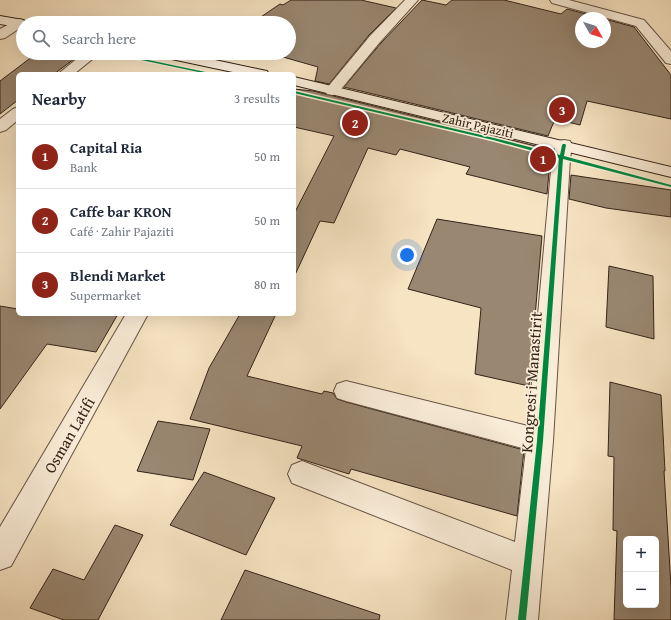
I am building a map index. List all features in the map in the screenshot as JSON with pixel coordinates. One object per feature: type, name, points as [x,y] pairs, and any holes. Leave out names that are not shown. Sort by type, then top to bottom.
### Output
[{"type":"street","points":[[332,91],[374,39],[412,0]]},
{"type":"street","points":[[556,0],[577,4],[640,23],[671,60]]},
{"type":"street","points":[[0,20],[16,23]]},
{"type":"street","points":[[0,35],[16,27]]},
{"type":"street","points":[[68,72],[84,60]]},
{"type":"street","points":[[195,60],[252,72]]},
{"type":"street","name":"Zahir Pajaziti","points":[[296,82],[564,145],[671,172]]},
{"type":"street","points":[[0,127],[16,114]]},
{"type":"street","name":"Kongresi i Manastirit","points":[[522,620],[540,441],[561,159],[564,145]]},
{"type":"street","name":"Osman Latifi","points":[[0,555],[124,341],[136,316]]},
{"type":"street","name":"Kongresi i Manastirit","points":[[346,391],[540,441]]},
{"type":"street","points":[[302,474],[529,562]]},
{"type":"building","points":[[291,0],[361,0],[396,8],[369,35],[329,84],[315,81],[318,67],[294,60],[296,60],[296,16],[262,16],[280,4],[283,5]]},
{"type":"building","points":[[422,0],[446,5],[452,0],[504,0],[561,14],[567,9],[578,12],[575,12],[575,48],[611,48],[611,21],[634,27],[671,75],[671,119],[587,101],[580,125],[555,119],[548,136],[344,87],[381,43]]},
{"type":"building","points":[[28,60],[73,60],[57,72],[16,72],[16,102],[0,114],[0,81]]},
{"type":"building","points":[[296,89],[313,91],[544,148],[536,170],[549,172],[547,194],[466,174],[470,167],[400,149],[396,155],[368,148],[334,223],[320,221],[296,273],[296,210],[334,136],[296,127]]},
{"type":"building","points":[[571,175],[671,190],[671,217],[606,208],[569,199]]},
{"type":"building","points":[[437,219],[542,236],[529,386],[475,374],[481,308],[408,289]]},
{"type":"building","points":[[609,266],[653,276],[654,339],[606,327]]},
{"type":"building","points":[[0,306],[16,309],[16,316],[117,316],[96,352],[47,344],[0,409]]},
{"type":"building","points":[[239,316],[275,316],[247,376],[322,394],[324,391],[333,393],[337,399],[346,402],[524,450],[517,516],[351,469],[349,474],[297,458],[302,446],[190,419],[209,368]]},
{"type":"building","points":[[610,382],[661,395],[671,587],[671,620],[614,620],[617,531],[613,530],[614,457],[608,456]]},
{"type":"building","points":[[158,421],[210,429],[193,480],[137,471]]},
{"type":"building","points":[[204,472],[275,498],[246,555],[170,525]]},
{"type":"building","points":[[115,525],[143,535],[98,620],[64,620],[30,608],[53,569],[84,580]]},
{"type":"building","points":[[245,570],[380,615],[379,620],[221,620]]},
{"type":"cycle path","points":[[144,60],[203,72]]},
{"type":"cycle path","points":[[296,92],[494,139],[671,186]]},
{"type":"cycle path","points":[[522,620],[540,441],[561,159],[564,145]]},
{"type":"place","name":"Blendi Market","points":[[562,110]]},
{"type":"place","name":"Caffe bar KRON","points":[[355,123]]},
{"type":"place","name":"Capital Ria","points":[[543,159]]}]
